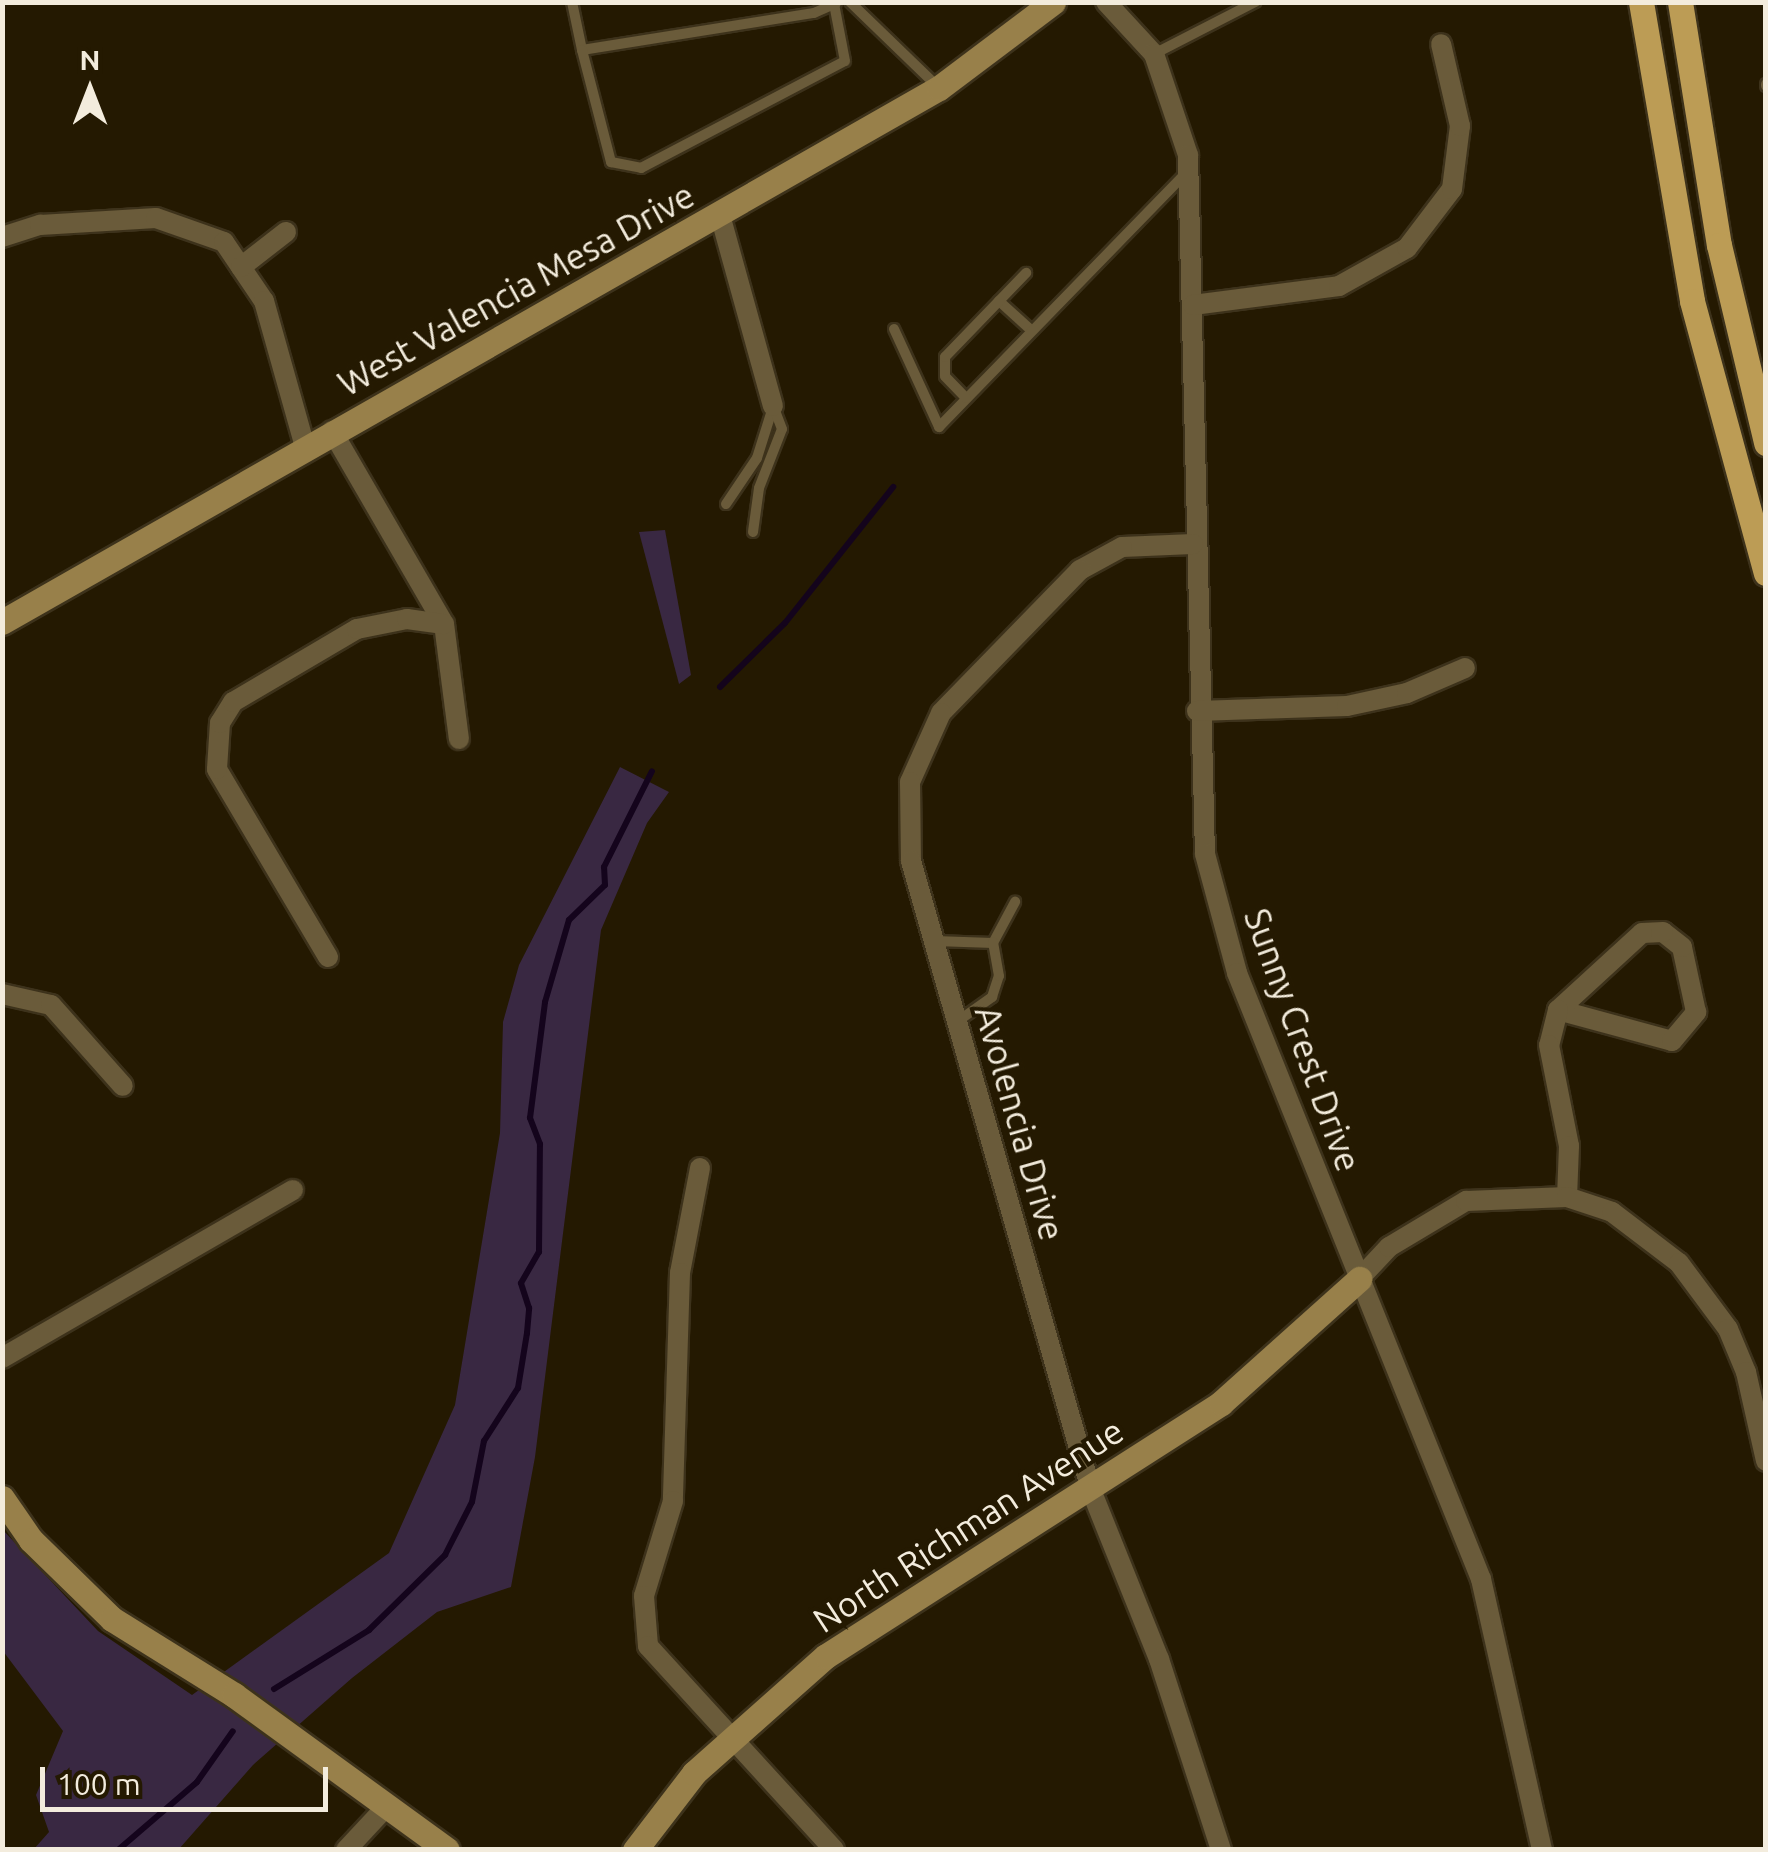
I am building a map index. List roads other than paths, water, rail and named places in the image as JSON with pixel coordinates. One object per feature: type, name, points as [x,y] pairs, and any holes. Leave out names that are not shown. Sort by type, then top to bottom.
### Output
[{"type":"main road","points":[[1641,2],[1692,300],[1766,574]]},
{"type":"main road","points":[[1680,2],[1719,245],[1766,443]]},
{"type":"street","name":"West Valencia Mesa Drive","points":[[2,622],[939,88],[1053,2]]},
{"type":"street","name":"Sunny Crest Drive","points":[[1106,2],[1154,54],[1188,171],[1193,305],[1193,544],[1206,854],[1237,973],[1481,1579],[1542,1850]]},
{"type":"street","points":[[1193,305],[1339,286],[1407,248],[1452,190],[1460,126],[1441,44]]},
{"type":"street","points":[[720,215],[773,406]]},
{"type":"street","points":[[2,237],[40,225],[156,218],[224,242],[264,301],[305,447]]},
{"type":"street","points":[[241,267],[286,232]]},
{"type":"street","points":[[332,432],[444,624],[459,739]]},
{"type":"street","name":"Avolencia Drive","points":[[1193,544],[1122,547],[1080,570],[941,713],[910,782],[911,862],[1091,1490],[1158,1659],[1221,1850]]},
{"type":"street","points":[[328,957],[217,769],[220,723],[232,702],[358,629],[407,620],[444,624]]},
{"type":"street","points":[[1198,711],[1347,706],[1408,693],[1465,668]]},
{"type":"street","points":[[1558,1010],[1672,1040],[1696,1012],[1682,947],[1663,932],[1642,932],[1558,1010],[1548,1045],[1569,1146],[1567,1197]]},
{"type":"street","points":[[2,994],[51,1005],[123,1086]]},
{"type":"street","points":[[700,1168],[680,1273],[673,1500],[644,1596],[648,1646],[834,1850]]},
{"type":"street","points":[[2,1358],[292,1190]]},
{"type":"street","points":[[1358,1279],[1389,1247],[1466,1202],[1567,1197],[1612,1212],[1649,1234],[1706,1294],[1746,1372],[1766,1461]]},
{"type":"street","name":"North Richman Avenue","points":[[635,1850],[657,1816],[731,1738],[826,1656],[1221,1404],[1358,1279]]},
{"type":"street","points":[[2,1498],[31,1540],[112,1619],[234,1695],[448,1850]]},
{"type":"street","points":[[346,1850],[386,1807]]},
{"type":"lane","points":[[572,2],[582,50],[612,162],[641,168],[846,61],[835,3],[793,16],[582,50]]},
{"type":"lane","points":[[791,2],[793,16]]},
{"type":"lane","points":[[850,2],[939,88]]},
{"type":"lane","points":[[1154,54],[1255,2]]},
{"type":"lane","points":[[894,329],[939,427],[1188,171]]},
{"type":"lane","points":[[966,398],[941,368],[1026,273]]},
{"type":"lane","points":[[998,301],[1031,330]]},
{"type":"lane","points":[[726,504],[757,458],[773,406]]},
{"type":"lane","points":[[753,532],[759,488],[782,430],[773,406]]},
{"type":"lane","points":[[957,1021],[992,997],[999,976],[994,943],[1015,902]]},
{"type":"lane","points":[[934,941],[994,943]]},
{"type":"waterway","points":[[720,687],[785,623],[893,487]]},
{"type":"waterway","points":[[274,1689],[369,1630],[445,1555],[472,1502],[484,1441],[518,1388],[529,1308],[521,1283],[539,1252],[540,1144],[530,1118],[545,1002],[569,920],[605,885],[604,867],[652,771]]},
{"type":"waterway","points":[[118,1850],[197,1782],[233,1731]]}]
